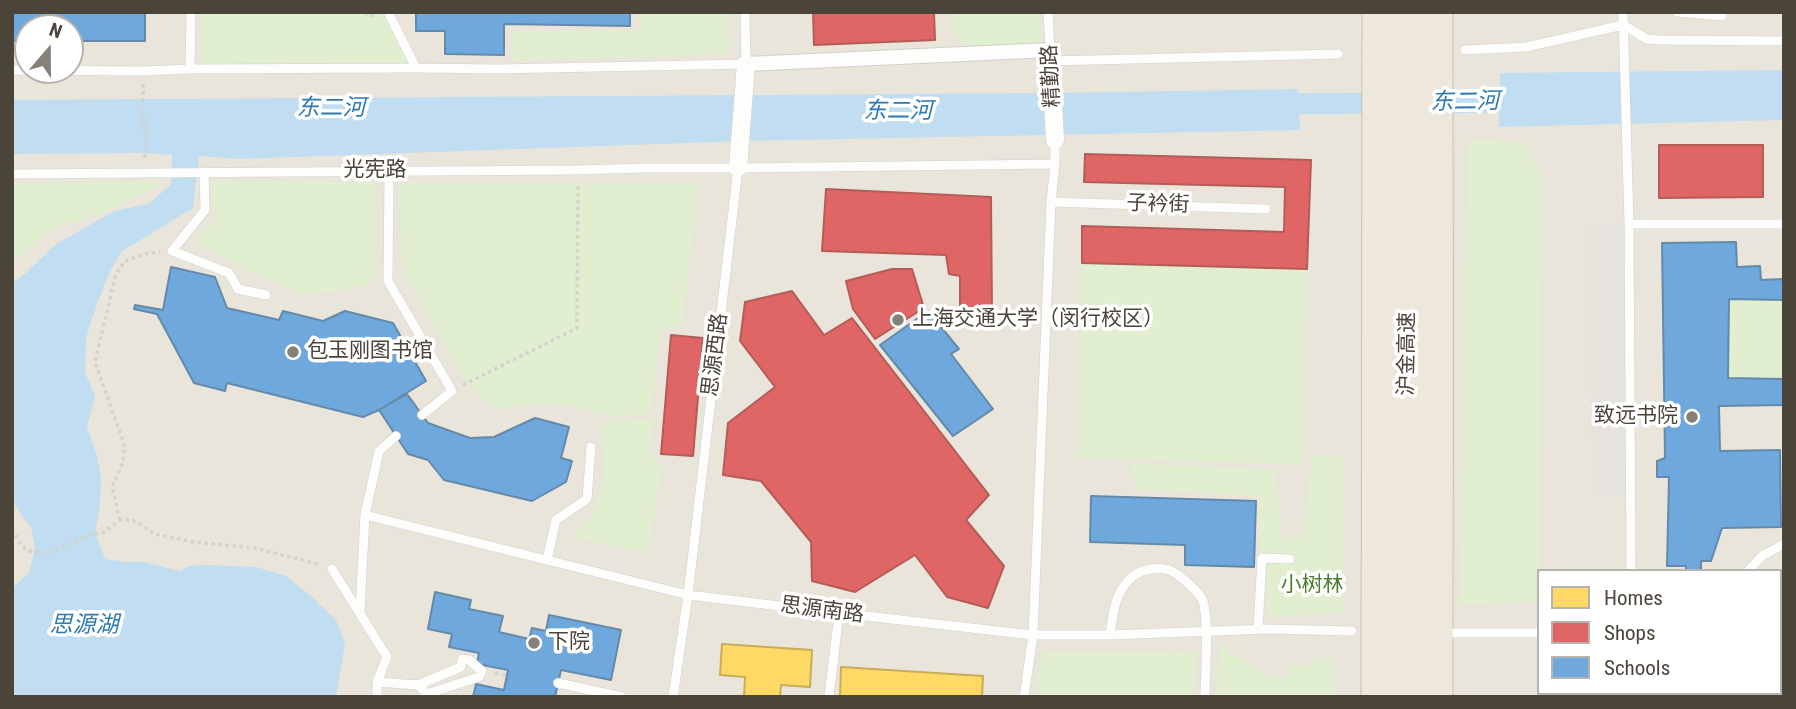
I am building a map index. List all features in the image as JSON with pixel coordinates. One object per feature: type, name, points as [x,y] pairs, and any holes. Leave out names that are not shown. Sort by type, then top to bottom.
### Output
[{"type":"highway","name":"沪金高速","points":[[1379,12],[1422,59]]},
{"type":"highway","name":"沪金高速","points":[[1408,12],[1422,59],[1408,149],[1410,191],[1405,545],[1408,697]]},
{"type":"highway","name":"沪金高速","points":[[1378,697],[1408,149],[1422,59],[1436,12]]},
{"type":"highway","name":"沪金高速","points":[[1408,149],[1436,697]]},
{"type":"street","points":[[746,64],[1050,56]]},
{"type":"street","name":"思源西路","points":[[738,162],[746,64]]},
{"type":"street","name":"精勤路","points":[[1052,85],[1055,140]]},
{"type":"lane","points":[[190,69],[191,12]]},
{"type":"lane","points":[[388,12],[416,68]]},
{"type":"lane","name":"思源西路","points":[[745,12],[746,64]]},
{"type":"lane","name":"精勤路","points":[[1048,12],[1052,85]]},
{"type":"lane","points":[[1623,12],[1629,224],[1631,569]]},
{"type":"lane","points":[[1677,12],[1722,16]]},
{"type":"lane","points":[[1422,59],[1527,47],[1623,25],[1647,39],[1784,41]]},
{"type":"lane","points":[[1050,56],[1338,54]]},
{"type":"lane","points":[[12,70],[498,69],[746,64]]},
{"type":"lane","points":[[1024,697],[1033,635],[1055,140]]},
{"type":"lane","name":"思源西路","points":[[673,697],[688,595],[738,162]]},
{"type":"lane","name":"光宪路","points":[[12,174],[578,170],[738,162],[1055,164]]},
{"type":"lane","points":[[204,172],[205,210],[173,251],[229,272],[238,289],[266,295]]},
{"type":"lane","points":[[389,172],[388,281],[452,391],[422,415]]},
{"type":"lane","name":"子衿街","points":[[1051,202],[1266,209]]},
{"type":"lane","points":[[1629,224],[1784,224]]},
{"type":"lane","points":[[360,612],[365,514],[380,452],[396,436]]},
{"type":"lane","points":[[547,560],[556,520],[587,499],[591,447]]},
{"type":"lane","name":"思源南路","points":[[365,514],[688,595],[839,613],[1033,635],[1258,629],[1352,631]]},
{"type":"lane","points":[[1750,569],[1762,556],[1784,544]]},
{"type":"lane","points":[[1258,629],[1262,558],[1290,559]]},
{"type":"lane","points":[[332,569],[387,657],[377,682],[377,697]]},
{"type":"lane","points":[[1110,635],[1114,602],[1129,579],[1146,569],[1169,570],[1190,584],[1203,600],[1206,631],[1205,697]]},
{"type":"lane","points":[[829,697],[839,613]]},
{"type":"lane","points":[[1447,633],[1537,634]]},
{"type":"lane","points":[[377,682],[418,685],[461,667],[462,659],[469,660],[482,671],[479,677],[427,694],[418,685]]},
{"type":"lane","points":[[558,683],[622,697]]},
{"type":"path","points":[[143,94],[145,155]]},
{"type":"path","points":[[452,391],[577,328],[578,170]]},
{"type":"path","points":[[120,520],[112,487],[122,465],[125,447],[95,362],[116,274],[125,261],[148,253],[173,251]]},
{"type":"path","points":[[12,529],[21,545],[29,551],[49,553],[85,537],[104,532],[120,520],[134,520],[155,534],[193,542],[255,548],[304,559],[332,569]]},
{"type":"shaded area","name":"上海交通大学（闵行校区）","points":[[12,12],[1784,12],[1784,697],[12,697]]},
{"type":"shaded area","points":[[1590,224],[1629,224],[1630,497],[1591,497]]},
{"type":"green space","points":[[200,12],[386,12],[416,68],[200,69]]},
{"type":"green space","points":[[639,12],[729,12],[730,55],[513,60],[512,31],[639,30]]},
{"type":"green space","points":[[953,12],[1040,12],[1041,44],[967,46],[953,33]]},
{"type":"green space","points":[[1476,139],[1525,143],[1542,178],[1537,601],[1460,605],[1468,141]]},
{"type":"green space","points":[[135,181],[164,183],[131,201],[52,230],[12,264],[12,184]]},
{"type":"green space","points":[[211,181],[376,182],[377,276],[363,286],[303,294],[247,271],[203,248],[198,233],[218,222]]},
{"type":"green space","points":[[399,183],[699,183],[682,325],[660,330],[651,414],[614,417],[570,406],[529,405],[504,410],[480,398],[456,366],[416,290],[403,275]]},
{"type":"green space","points":[[1082,263],[1307,269],[1302,465],[1078,458]]},
{"type":"green space","points":[[1729,299],[1784,300],[1784,379],[1728,378]]},
{"type":"green space","points":[[653,419],[650,455],[662,467],[648,554],[572,537],[592,517],[605,474],[601,422]]},
{"type":"green space","name":"小树林","points":[[1311,456],[1342,457],[1342,614],[1268,617],[1266,563],[1294,562],[1295,556],[1260,552],[1259,497],[1137,489],[1130,463],[1275,470],[1282,536],[1304,538]]},
{"type":"green space","points":[[1220,644],[1270,677],[1288,677],[1290,664],[1313,666],[1315,656],[1334,660],[1334,697],[1216,697]]},
{"type":"green space","points":[[1197,651],[1195,697],[1036,697],[1042,652]]},
{"type":"green space","points":[[1570,695],[1757,697],[1570,697]]},
{"type":"water","points":[[1784,70],[1784,120],[1499,127],[1500,73]]},
{"type":"water","name":"思源湖","points":[[1298,89],[1300,130],[742,141],[238,159],[199,156],[193,208],[121,252],[98,301],[86,338],[85,373],[95,396],[87,427],[101,477],[95,533],[105,559],[144,562],[180,571],[189,566],[205,565],[256,567],[286,576],[336,620],[345,643],[336,697],[12,697],[12,588],[29,573],[35,548],[31,527],[12,498],[12,283],[55,245],[114,211],[148,204],[171,185],[172,155],[12,154],[12,100]]},
{"type":"building: Homes","points":[[722,644],[812,650],[810,687],[781,685],[780,697],[744,697],[745,677],[720,675]]},
{"type":"building: Homes","points":[[841,667],[983,676],[982,697],[840,697]]},
{"type":"building: Shops","points":[[813,12],[934,12],[935,40],[814,45]]},
{"type":"building: Shops","points":[[1659,145],[1763,145],[1763,197],[1659,198]]},
{"type":"building: Shops","points":[[1085,154],[1311,160],[1307,269],[1082,263],[1082,226],[1284,232],[1285,187],[1084,182]]},
{"type":"building: Shops","points":[[826,189],[991,197],[992,315],[967,316],[960,305],[960,276],[949,274],[946,255],[822,251]]},
{"type":"building: Shops","points":[[892,269],[912,269],[924,308],[875,339],[853,309],[846,281]]},
{"type":"building: Shops","points":[[792,291],[824,335],[852,318],[989,495],[966,520],[1004,566],[988,608],[947,597],[915,555],[855,592],[812,581],[811,542],[761,481],[723,475],[728,423],[775,387],[740,341],[745,302]]},
{"type":"building: Shops","points":[[671,335],[703,338],[693,456],[661,454]]},
{"type":"building: Schools","points":[[12,12],[145,12],[145,41],[84,41],[84,14],[14,14],[12,41]]},
{"type":"building: Schools","points":[[416,12],[630,12],[630,26],[504,24],[504,55],[445,54],[445,31],[416,31]]},
{"type":"building: Schools","name":"致远书院","points":[[1736,242],[1737,267],[1760,266],[1761,280],[1784,279],[1784,300],[1729,299],[1728,378],[1784,379],[1784,405],[1719,406],[1720,451],[1780,450],[1781,527],[1722,528],[1711,561],[1701,561],[1701,569],[1667,566],[1669,477],[1657,477],[1657,461],[1665,458],[1662,243]]},
{"type":"building: Schools","name":"包玉刚图书馆","points":[[171,267],[215,277],[227,308],[279,320],[283,311],[323,321],[345,311],[393,323],[426,381],[363,417],[227,383],[225,391],[194,383],[157,314],[134,309],[135,305],[163,310]]},
{"type":"building: Schools","points":[[928,311],[959,349],[951,354],[993,409],[953,436],[880,345]]},
{"type":"building: Schools","points":[[407,394],[428,423],[470,438],[494,437],[535,418],[569,427],[561,458],[572,461],[566,482],[532,501],[444,480],[428,460],[408,454],[379,410]]},
{"type":"building: Schools","points":[[1091,496],[1256,501],[1254,567],[1185,565],[1185,545],[1090,542]]},
{"type":"building: Schools","name":"下院","points":[[435,592],[471,600],[469,609],[503,616],[499,632],[529,639],[532,628],[546,631],[549,615],[621,630],[611,680],[561,670],[555,697],[473,697],[476,684],[504,690],[508,670],[477,664],[479,653],[449,647],[452,634],[428,629]]},
{"type":"waterway","name":"东二河","points":[[1425,103],[1529,102]]},
{"type":"waterway","name":"东二河","points":[[1271,104],[1389,103]]},
{"type":"place","name":"上海交通大学（闵行校区）","points":[[898,320]]},
{"type":"place","name":"包玉刚图书馆","points":[[293,352]]},
{"type":"place","name":"致远书院","points":[[1692,417]]},
{"type":"place","name":"下院","points":[[534,643]]}]
